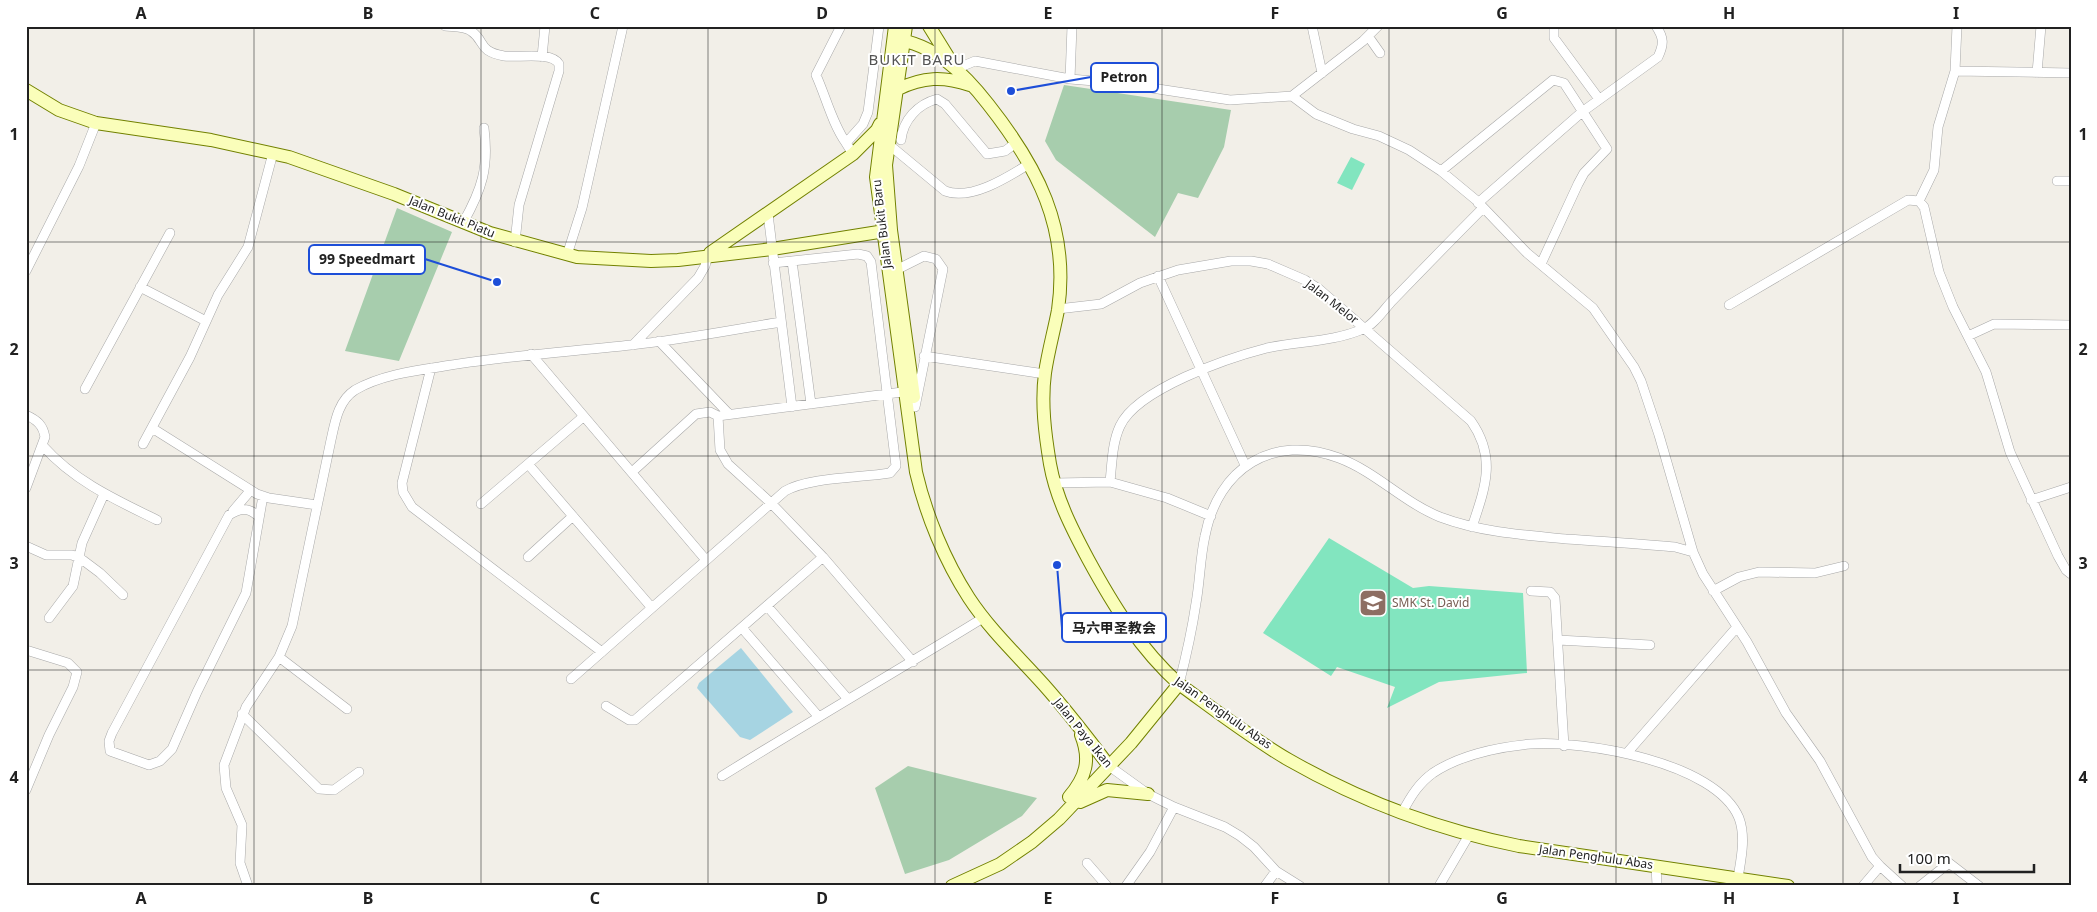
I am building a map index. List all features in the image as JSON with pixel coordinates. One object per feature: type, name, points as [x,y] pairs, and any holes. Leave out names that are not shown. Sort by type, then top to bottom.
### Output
[{"type":"main road","name":"Jalan Bukit Baru","points":[[906,26],[898,35],[882,120],[876,177],[886,231],[908,392]]},
{"type":"main road","points":[[929,26],[956,69]]},
{"type":"main road","name":"Jalan Bukit Baru","points":[[886,231],[887,144],[898,89],[898,35]]},
{"type":"main road","name":"Jalan Penghulu Abas","points":[[898,35],[931,51],[956,69],[972,86],[1016,142],[1045,195],[1056,227],[1060,263],[1058,309],[1045,374],[1043,416],[1050,466],[1066,518],[1110,600],[1140,644],[1179,684],[1288,759],[1350,791],[1469,835],[1519,846],[1788,886]]},
{"type":"main road","points":[[898,89],[918,81],[940,78],[972,86]]},
{"type":"main road","name":"Jalan Bukit Piatu","points":[[26,90],[59,110],[96,123],[211,140],[273,153],[402,197],[463,223],[516,242],[567,255],[651,261],[678,260],[708,254],[772,249],[886,231]]},
{"type":"main road","points":[[708,254],[768,214],[849,148],[877,130],[882,120]]},
{"type":"main road","name":"Jalan Paya Ikan","points":[[908,392],[915,407],[923,468],[940,542]]},
{"type":"main road","name":"Jalan Paya Ikan","points":[[908,392],[916,472],[922,499],[940,542],[968,597],[983,618],[1076,724],[1108,766]]},
{"type":"main road","points":[[952,886],[1000,864],[1032,842],[1069,808],[1131,743],[1179,684]]},
{"type":"main road","points":[[1032,842],[1080,784],[1085,773],[1086,753],[1076,724]]},
{"type":"main road","points":[[1069,808],[1107,790],[1148,794]]},
{"type":"street","points":[[445,26],[465,28],[473,32],[481,45],[495,54],[555,59],[560,67],[519,205],[516,242]]},
{"type":"street","points":[[542,57],[546,26]]},
{"type":"street","points":[[567,255],[582,208],[623,26]]},
{"type":"street","points":[[841,26],[816,75],[828,100],[837,130],[849,148],[868,112],[879,26]]},
{"type":"street","points":[[1070,79],[1072,26]]},
{"type":"street","points":[[1312,26],[1322,73]]},
{"type":"street","points":[[956,69],[975,61],[1070,79],[1119,83],[1230,100],[1292,96],[1378,26]]},
{"type":"street","points":[[1554,26],[1554,38],[1599,100]]},
{"type":"street","points":[[1110,482],[1119,428],[1126,414],[1141,401],[1171,384],[1237,357],[1269,348],[1330,339],[1366,328],[1481,205],[1582,112],[1658,57],[1663,46],[1662,36],[1656,26]]},
{"type":"street","points":[[1919,201],[1934,170],[1938,127],[1955,71],[1957,26]]},
{"type":"street","points":[[2036,73],[2040,26]]},
{"type":"street","points":[[1368,36],[1380,53]]},
{"type":"street","points":[[1955,71],[2071,73]]},
{"type":"street","points":[[1441,171],[1554,80],[1564,83],[1607,149],[1584,172],[1541,264]]},
{"type":"street","points":[[1292,96],[1316,114],[1353,129],[1379,136],[1409,150],[1441,171],[1481,205],[1527,253],[1594,308],[1634,367],[1659,435],[1693,552],[1703,574],[1737,627],[1786,713],[1820,761],[1872,857],[1902,886]]},
{"type":"street","points":[[901,140],[905,122],[926,102],[937,99],[945,104],[987,154],[1005,151],[1016,142]]},
{"type":"street","points":[[26,271],[79,166],[96,123]]},
{"type":"street","points":[[463,223],[483,181],[487,163],[484,128]]},
{"type":"street","points":[[887,144],[945,191],[952,194],[989,186],[1029,164]]},
{"type":"street","points":[[143,444],[190,357],[204,320],[248,246],[273,153]]},
{"type":"street","points":[[2057,181],[2071,181]]},
{"type":"street","points":[[1729,305],[1908,200],[1919,201],[1924,207],[1939,272],[1986,372],[2010,452],[2031,500],[2066,570],[2071,574]]},
{"type":"street","points":[[768,214],[792,407]]},
{"type":"street","points":[[85,389],[170,232]]},
{"type":"street","points":[[632,345],[698,278],[705,266],[708,254]]},
{"type":"street","points":[[571,679],[771,503],[794,486],[890,473],[897,463],[872,262],[867,256],[858,254],[773,263]]},
{"type":"street","points":[[892,272],[924,256],[936,259],[941,263],[942,276],[915,407]]},
{"type":"street","points":[[792,261],[811,404]]},
{"type":"street","name":"Jalan Melor","points":[[1058,309],[1101,304],[1140,283],[1158,276],[1206,264],[1251,261],[1268,264],[1305,280],[1319,289],[1366,328],[1471,421],[1480,434],[1485,448],[1488,470],[1484,491],[1472,528]]},
{"type":"street","points":[[1158,276],[1245,465]]},
{"type":"street","points":[[140,287],[204,320]]},
{"type":"street","points":[[248,886],[240,862],[242,825],[223,776],[228,750],[242,714],[279,657],[292,626],[337,413],[345,398],[356,390],[386,378],[431,368],[531,354],[632,345],[781,322]]},
{"type":"street","points":[[1968,336],[1994,324],[2071,325]]},
{"type":"street","points":[[659,340],[729,414]]},
{"type":"street","points":[[531,354],[706,560]]},
{"type":"street","points":[[924,356],[1045,374]]},
{"type":"street","points":[[431,368],[402,483],[402,492],[406,500],[442,531],[602,652]]},
{"type":"street","points":[[632,472],[696,414],[710,412],[718,416],[908,392]]},
{"type":"street","points":[[26,415],[39,422],[44,429],[43,446],[26,488]]},
{"type":"street","points":[[718,416],[723,457],[771,503],[822,557],[913,662]]},
{"type":"street","points":[[482,504],[583,417]]},
{"type":"street","points":[[152,428],[250,491],[263,496],[317,505]]},
{"type":"street","points":[[43,446],[67,470],[104,494],[157,520]]},
{"type":"street","points":[[1179,684],[1196,604],[1205,535],[1211,516],[1231,477],[1245,465],[1262,456],[1279,452],[1307,450],[1324,453],[1370,473],[1419,507],[1472,528],[1502,533],[1675,547],[1693,552]]},
{"type":"street","points":[[528,464],[652,608]]},
{"type":"street","points":[[1056,483],[1110,482],[1167,498],[1211,516]]},
{"type":"street","points":[[2031,500],[2071,487]]},
{"type":"street","points":[[250,491],[229,515],[112,733],[108,746],[110,751],[148,765],[160,761],[172,749],[197,692],[246,593],[263,496]]},
{"type":"street","points":[[49,618],[73,586],[85,536],[104,494]]},
{"type":"street","points":[[229,515],[238,509],[245,509],[258,516]]},
{"type":"street","points":[[528,557],[573,516]]},
{"type":"street","points":[[26,546],[46,555],[80,558],[100,572],[122,595]]},
{"type":"street","points":[[606,706],[629,720],[635,720],[822,557]]},
{"type":"street","points":[[1713,591],[1739,577],[1759,572],[1816,573],[1844,566]]},
{"type":"street","points":[[1531,591],[1550,592],[1555,598],[1564,746]]},
{"type":"street","points":[[767,606],[847,698]]},
{"type":"street","points":[[722,776],[847,698],[913,662],[983,618]]},
{"type":"street","points":[[1627,753],[1737,627]]},
{"type":"street","points":[[742,628],[818,716]]},
{"type":"street","points":[[1558,640],[1650,645]]},
{"type":"street","points":[[26,650],[68,663],[77,672],[77,678],[48,735],[26,790]]},
{"type":"street","points":[[279,657],[347,708]]},
{"type":"street","points":[[242,714],[319,788],[334,790],[358,772]]},
{"type":"street","points":[[1403,811],[1420,783],[1434,772],[1456,762],[1504,748],[1531,744],[1627,753],[1677,769],[1704,782],[1721,794],[1732,805],[1739,819],[1742,835],[1738,878]]},
{"type":"street","name":"Jalan Paya Ikan","points":[[1108,766],[1148,794],[1174,807],[1225,827],[1240,836],[1276,871],[1300,886]]},
{"type":"street","points":[[1126,886],[1150,852],[1174,807]]},
{"type":"street","points":[[1439,886],[1469,835]]},
{"type":"street","points":[[1087,863],[1107,886]]},
{"type":"street","points":[[1920,886],[1949,863],[1979,886]]},
{"type":"street","points":[[1656,866],[1657,886]]},
{"type":"street","points":[[1862,886],[1880,866]]},
{"type":"street","points":[[1265,886],[1276,871]]},
{"type":"green space","points":[[1064,85],[1231,110],[1224,147],[1198,198],[1178,193],[1155,237],[1056,160],[1045,141]]},
{"type":"green space","points":[[1351,157],[1365,164],[1352,190],[1337,183]]},
{"type":"green space","points":[[397,208],[452,232],[399,361],[345,351]]},
{"type":"green space","points":[[1329,538],[1413,588],[1429,586],[1523,593],[1527,673],[1439,682],[1387,708],[1395,687],[1337,667],[1331,676],[1263,633]]},
{"type":"green space","points":[[908,766],[1037,798],[1022,816],[949,860],[905,874],[875,788]]},
{"type":"water","points":[[741,648],[793,712],[750,740],[740,737],[697,688],[699,683]]},
{"type":"place","name":"Petron","points":[[1011,91]]},
{"type":"place","name":"99 Speedmart","points":[[497,282]]},
{"type":"place","name":"马六甲圣教会","points":[[1057,565]]},
{"type":"place","name":"SMK St. David","points":[[1373,603]]},
{"type":"district","name":"BUKIT BARU","points":[[917,60]]}]
